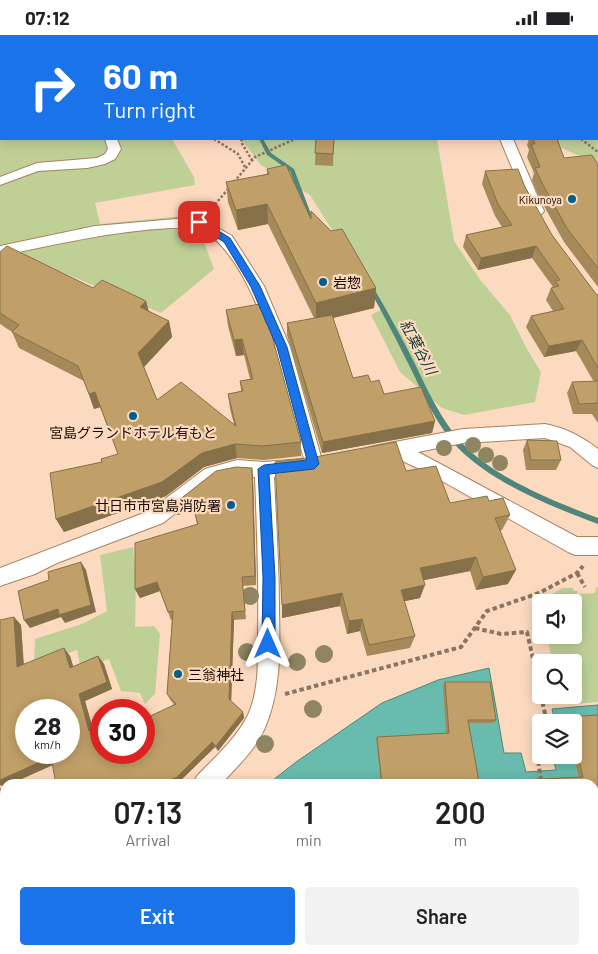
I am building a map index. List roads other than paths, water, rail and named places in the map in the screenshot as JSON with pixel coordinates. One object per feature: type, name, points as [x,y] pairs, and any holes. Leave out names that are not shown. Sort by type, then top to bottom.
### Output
[{"type":"street","points":[[0,181],[36,167],[90,164],[109,158],[114,152],[115,145],[112,140]]},
{"type":"street","points":[[506,140],[530,198],[543,222]]},
{"type":"street","points":[[0,251],[125,226],[199,222],[227,240],[256,286],[282,347],[323,462],[264,469],[237,469],[212,475],[156,517],[50,557],[28,568],[0,577]]},
{"type":"street","points":[[359,456],[463,436],[545,431],[559,434],[576,442],[598,460]]},
{"type":"street","points":[[394,449],[432,467],[575,546],[598,546]]},
{"type":"street","points":[[210,779],[240,745],[255,724],[265,700],[268,661],[269,577],[264,469]]},
{"type":"water","points":[[489,668],[504,753],[521,753],[526,772],[556,770],[554,764],[582,764],[582,714],[553,714],[552,709],[598,705],[598,779],[274,779],[382,703],[438,680]]},
{"type":"waterway","name":"紅葉谷川","points":[[262,140],[269,154],[292,170],[309,215],[318,222]]},
{"type":"waterway","name":"紅葉谷川","points":[[371,288],[437,412],[447,429],[460,445],[495,473],[515,485],[598,521]]},
{"type":"place","name":"Kikunoya","points":[[572,199]]},
{"type":"place","name":"岩惣","points":[[323,282]]},
{"type":"place","name":"宮島グランドホテル有もと","points":[[133,416]]},
{"type":"place","name":"廿日市市宮島消防署","points":[[231,505]]},
{"type":"place","name":"三翁神社","points":[[178,674]]}]
